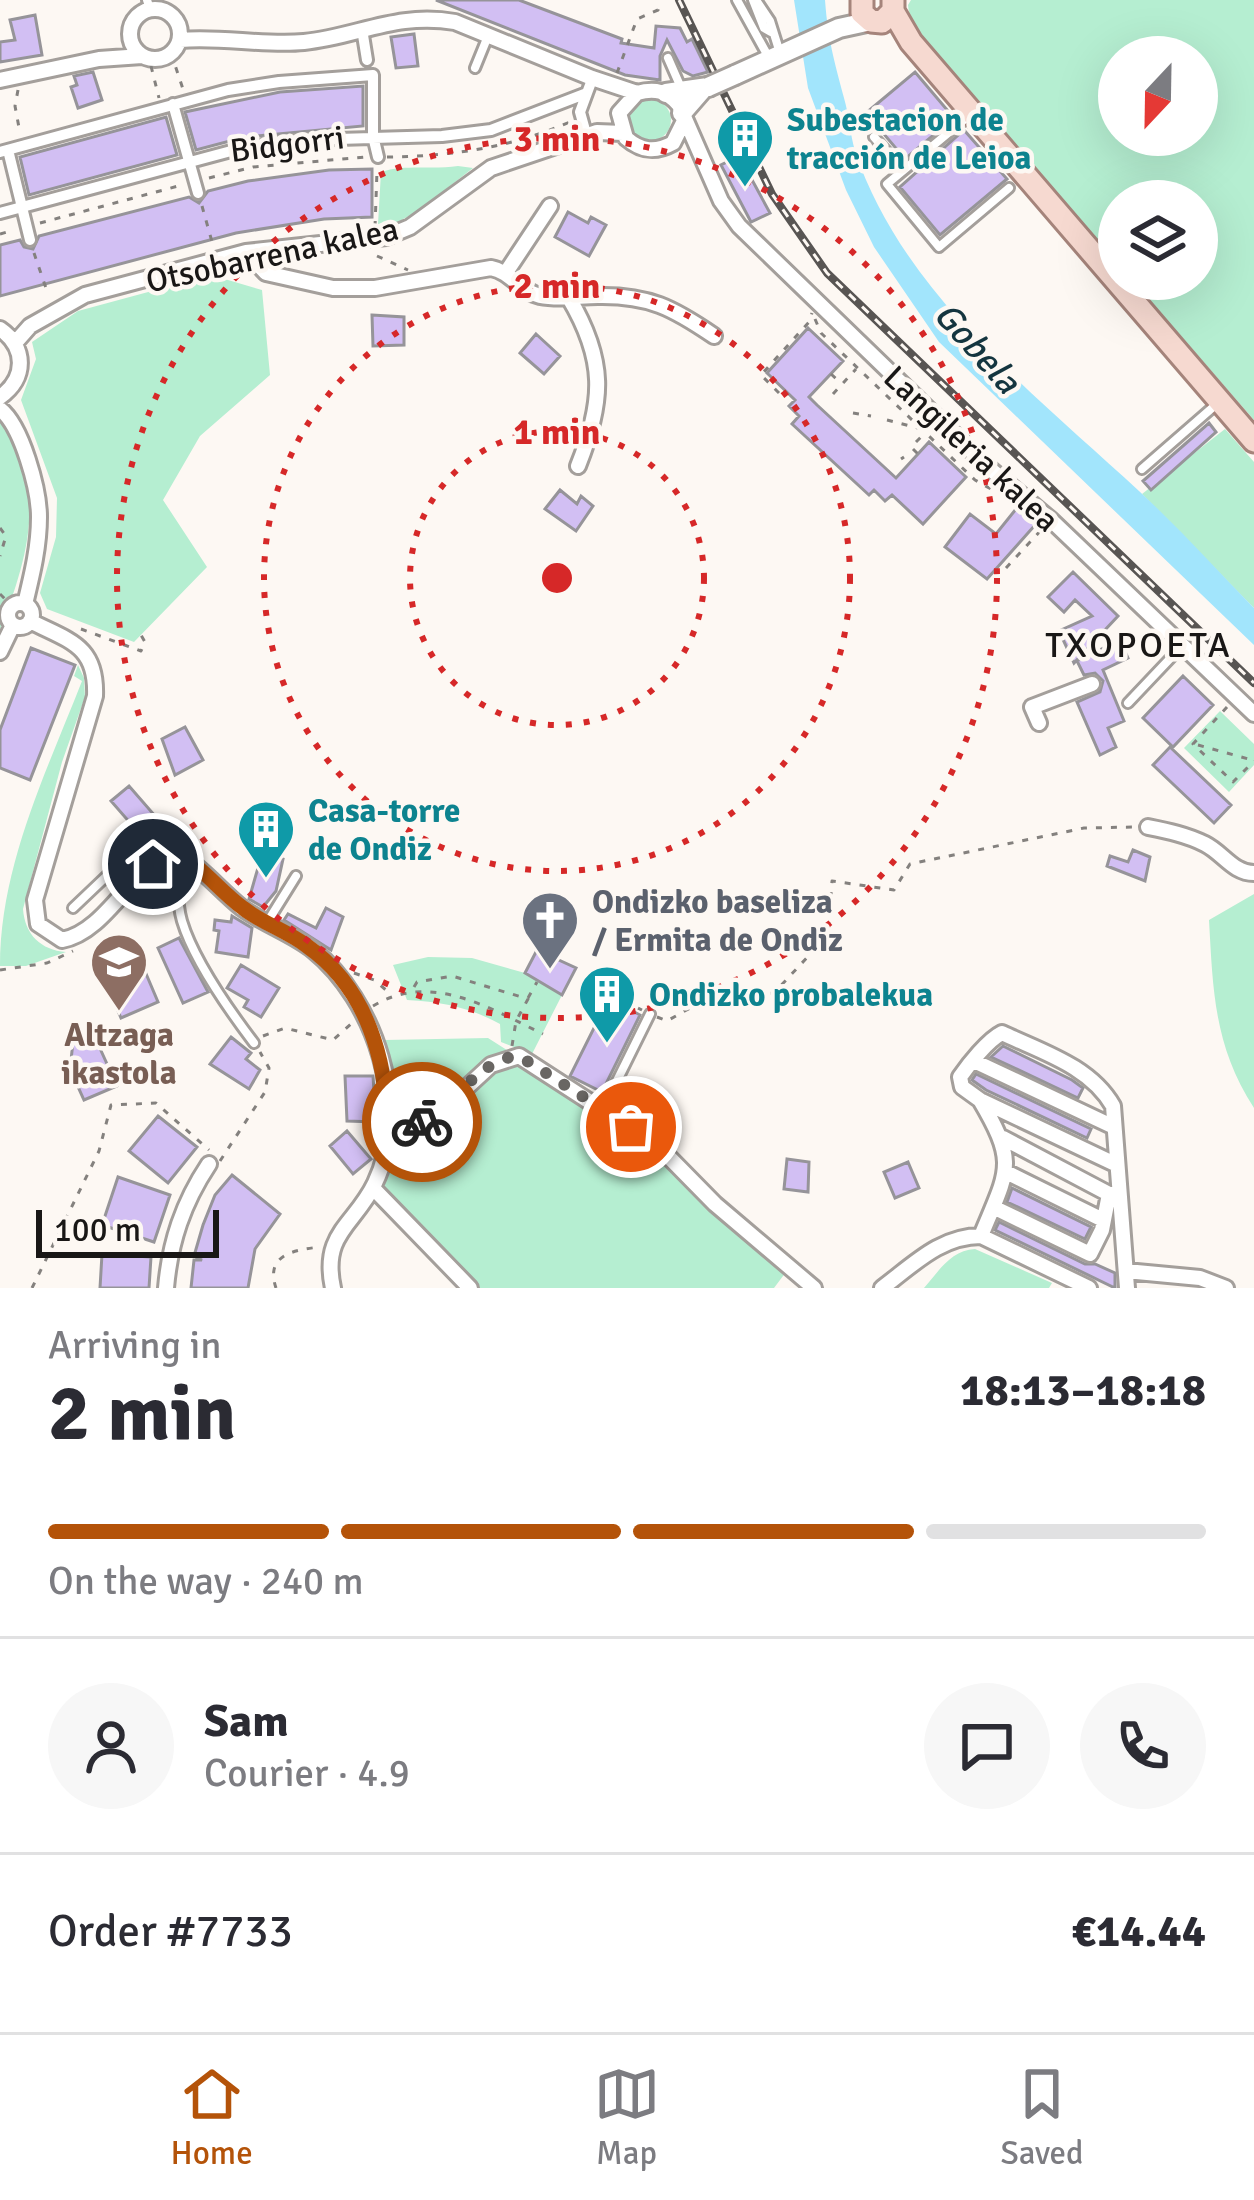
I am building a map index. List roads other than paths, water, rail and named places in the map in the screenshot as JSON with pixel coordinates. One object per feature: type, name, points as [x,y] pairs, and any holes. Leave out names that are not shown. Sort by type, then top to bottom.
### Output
[{"type":"main road","points":[[873,13],[911,42],[1254,441]]},
{"type":"street","points":[[99,59],[118,50],[148,5],[173,17],[176,47]]},
{"type":"street","points":[[0,213],[265,145],[491,130],[592,86],[638,93],[689,91],[735,76],[873,13]]},
{"type":"street","points":[[0,80],[99,59],[145,57],[176,47],[303,42],[417,17],[455,22],[488,35],[592,86],[622,108]]},
{"type":"street","points":[[362,29],[367,60]]},
{"type":"street","points":[[130,32],[132,45],[145,57]]},
{"type":"street","points":[[28,233],[4,151],[174,104],[279,82],[374,76],[373,136],[378,157]]},
{"type":"street","points":[[592,86],[588,126],[623,134],[643,149],[692,155],[707,170]]},
{"type":"street","points":[[664,148],[680,135],[689,91]]},
{"type":"street","points":[[623,134],[622,108],[638,93]]},
{"type":"street","points":[[174,104],[197,187]]},
{"type":"street","name":"Langileria kalea","points":[[683,117],[739,226],[764,253],[1254,714]]},
{"type":"street","name":"Otsobarrena kalea","points":[[7,335],[70,302],[246,252],[400,232],[491,168],[588,126]]},
{"type":"street","points":[[507,271],[550,206]]},
{"type":"street","points":[[246,252],[266,273],[333,288],[375,288],[491,268],[507,271],[537,296],[638,298],[673,308],[714,336]]},
{"type":"street","points":[[569,298],[588,329],[598,371],[594,425],[578,466]]},
{"type":"street","points":[[7,335],[20,368],[4,394],[4,412],[25,453],[39,512],[37,554],[18,605],[8,614],[13,625]]},
{"type":"street","points":[[13,625],[24,626],[32,614],[18,605]]},
{"type":"street","points":[[30,621],[85,652],[96,680],[35,900],[38,923],[62,940],[80,937],[153,864],[171,853],[180,854],[245,910],[312,949],[338,975],[363,1012],[388,1090],[383,1164],[373,1188],[340,1228],[328,1264],[333,1288]]},
{"type":"street","points":[[0,652],[13,625]]},
{"type":"street","points":[[1039,723],[1032,707],[1092,684]]},
{"type":"street","points":[[1148,827],[1197,840],[1238,871],[1254,873]]},
{"type":"street","points":[[1115,1164],[980,1100],[962,1087],[960,1077],[976,1062],[988,1040],[1001,1033],[1080,1070],[1102,1087],[1113,1106],[1115,1164],[1113,1194],[1127,1288]]},
{"type":"street","points":[[386,1133],[440,1112],[491,1065],[507,1058],[525,1058],[658,1146],[715,1204],[814,1288]]},
{"type":"street","points":[[976,1062],[1114,1127]]},
{"type":"street","points":[[980,1100],[1003,1138],[1008,1158],[981,1236]]},
{"type":"street","points":[[1003,1138],[1113,1194]]},
{"type":"street","points":[[166,1288],[175,1233],[190,1192],[209,1164]]},
{"type":"street","points":[[1006,1172],[1103,1220]]},
{"type":"street","points":[[373,1188],[469,1288]]},
{"type":"street","points":[[993,1208],[1084,1253],[1095,1250],[1113,1194]]},
{"type":"street","points":[[882,1288],[947,1240],[981,1236],[1089,1288]]},
{"type":"street","points":[[1126,1271],[1200,1278],[1226,1288]]},
{"type":"lane","points":[[737,0],[782,54]]},
{"type":"lane","points":[[754,0],[763,7],[782,54]]},
{"type":"lane","points":[[475,68],[488,35]]},
{"type":"lane","points":[[668,58],[689,91]]},
{"type":"lane","points":[[972,112],[887,184],[939,248],[1009,188]]},
{"type":"lane","points":[[874,137],[903,170]]},
{"type":"lane","points":[[1142,469],[1220,401]]},
{"type":"lane","points":[[1128,703],[1182,645]]},
{"type":"lane","points":[[180,854],[178,897],[183,924],[228,1009],[254,1043]]},
{"type":"lane","points":[[73,908],[114,869]]},
{"type":"lane","points":[[268,921],[296,876]]},
{"type":"lane","points":[[603,1109],[650,1014]]},
{"type":"water","name":"Gobela","points":[[794,0],[825,0],[855,151],[876,202],[904,250],[938,295],[1015,378],[1154,505],[1254,608],[1254,645],[939,342],[874,247],[846,190],[808,88]]},
{"type":"railway","points":[[679,0],[772,194],[827,273],[1254,683]]},
{"type":"place","name":"Subestacion de tracción de Leioa","points":[[745,189]]},
{"type":"place","name":"Casa-torre de Ondiz","points":[[266,880]]},
{"type":"place","name":"Ondizko baseliza / Ermita de Ondiz","points":[[550,971]]},
{"type":"place","name":"Altzaga ikastola","points":[[119,1013]]},
{"type":"place","name":"Ondizko probalekua","points":[[607,1045]]},
{"type":"district","name":"TXOPOETA","points":[[1139,644]]}]
